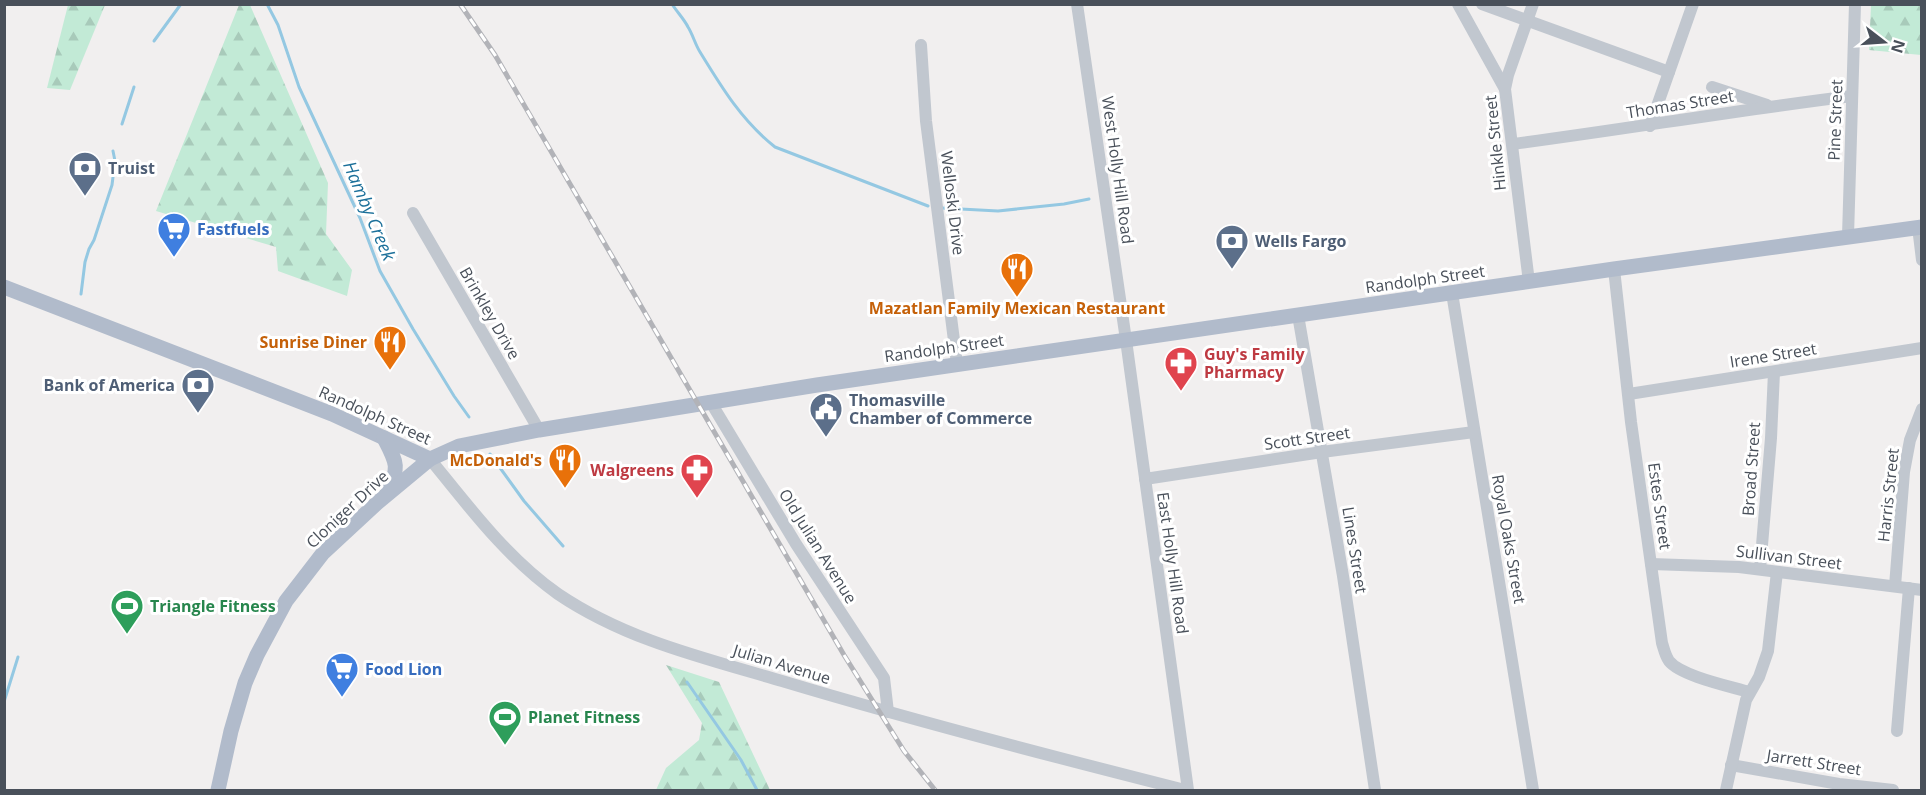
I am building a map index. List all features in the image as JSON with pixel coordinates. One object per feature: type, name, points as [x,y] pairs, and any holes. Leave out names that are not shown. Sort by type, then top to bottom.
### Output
[{"type":"main road","name":"Randolph Street","points":[[4,287],[332,414],[430,459],[459,446],[710,401],[1614,269],[1920,227]]},
{"type":"main road","points":[[384,438],[395,458],[396,465],[392,483],[386,495]]},
{"type":"main road","name":"Cloniger Drive","points":[[218,790],[231,731],[245,683],[271,626],[286,601],[323,553],[386,495],[430,459]]},
{"type":"street","name":"West Holly Hill Road","points":[[1077,4],[1126,340]]},
{"type":"street","points":[[1458,4],[1505,89]]},
{"type":"street","points":[[1482,4],[1669,72]]},
{"type":"street","name":"Hinkle Street","points":[[1528,282],[1505,89],[1533,4]]},
{"type":"street","points":[[1650,126],[1693,4]]},
{"type":"street","name":"Pine Street","points":[[1848,236],[1855,4]]},
{"type":"street","name":"Welloski Drive","points":[[921,45],[926,121],[957,364]]},
{"type":"street","points":[[1712,87],[1771,106]]},
{"type":"street","name":"Thomas Street","points":[[1512,144],[1852,96]]},
{"type":"street","name":"Brinkley Drive","points":[[413,213],[539,430]]},
{"type":"street","points":[[1920,227],[1922,260]]},
{"type":"street","name":"Estes Street","points":[[1614,269],[1639,480],[1662,643],[1670,662],[1679,669],[1749,692]]},
{"type":"street","name":"Royal Oaks Street","points":[[1452,293],[1533,790]]},
{"type":"street","name":"Lines Street","points":[[1298,315],[1343,576],[1375,790]]},
{"type":"street","name":"East Holly Hill Road","points":[[1126,340],[1187,790]]},
{"type":"street","name":"Irene Street","points":[[1629,394],[1922,348]]},
{"type":"street","name":"Broad Street","points":[[1760,569],[1774,372]]},
{"type":"street","name":"Old Julian Avenue","points":[[710,401],[796,544],[884,678],[888,712]]},
{"type":"street","name":"Harris Street","points":[[1895,586],[1904,472],[1910,440],[1922,409]]},
{"type":"street","name":"Scott Street","points":[[1145,479],[1474,432]]},
{"type":"street","name":"Julian Avenue","points":[[430,459],[481,523],[536,577],[558,594],[607,623],[656,644],[888,712],[1187,790]]},
{"type":"street","name":"Sullivan Street","points":[[1652,564],[1760,569],[1915,589]]},
{"type":"street","points":[[1726,790],[1749,692],[1762,671],[1768,651],[1778,572]]},
{"type":"street","points":[[1897,731],[1915,589]]},
{"type":"street","name":"Jarrett Street","points":[[1731,765],[1839,784],[1893,790]]},
{"type":"green space","points":[[68,5],[105,5],[70,90],[47,88]]},
{"type":"green space","points":[[239,5],[250,5],[328,183],[326,234],[352,270],[347,296],[278,271],[276,247],[156,211]]},
{"type":"green space","points":[[1871,5],[1921,5],[1921,55],[1869,50]]},
{"type":"green space","points":[[666,665],[719,682],[770,790],[656,790],[666,768],[699,740],[702,723]]},
{"type":"waterway","points":[[154,41],[181,4]]},
{"type":"waterway","name":"Hamby Creek","points":[[267,4],[278,25],[299,87],[360,218],[380,271],[413,329],[469,417]]},
{"type":"waterway","points":[[672,4],[733,103],[752,126],[775,147],[928,206]]},
{"type":"waterway","points":[[122,124],[134,87]]},
{"type":"waterway","points":[[81,294],[85,262],[112,185],[115,161],[113,151]]},
{"type":"waterway","points":[[942,208],[998,211],[1089,199]]},
{"type":"waterway","name":"Hamby Creek","points":[[490,454],[524,501],[563,546]]},
{"type":"waterway","points":[[4,702],[18,657]]},
{"type":"waterway","name":"Hamby Creek","points":[[687,682],[741,760],[757,790]]},
{"type":"railway","points":[[460,4],[495,55],[844,655],[904,751],[935,790]]},
{"type":"place","name":"Truist","points":[[85,197]]},
{"type":"place","name":"Fastfuels","points":[[174,258]]},
{"type":"place","name":"Wells Fargo","points":[[1232,270]]},
{"type":"place","name":"Mazatlan Family Mexican Restaurant","points":[[1017,298]]},
{"type":"place","name":"Sunrise Diner","points":[[390,371]]},
{"type":"place","name":"Guy's Family Pharmacy","points":[[1181,392]]},
{"type":"place","name":"Bank of America","points":[[198,414]]},
{"type":"place","name":"Thomasville Chamber of Commerce","points":[[826,438]]},
{"type":"place","name":"McDonald's","points":[[565,489]]},
{"type":"place","name":"Walgreens","points":[[697,499]]},
{"type":"place","name":"Triangle Fitness","points":[[127,635]]},
{"type":"place","name":"Food Lion","points":[[342,698]]},
{"type":"place","name":"Planet Fitness","points":[[505,746]]}]
